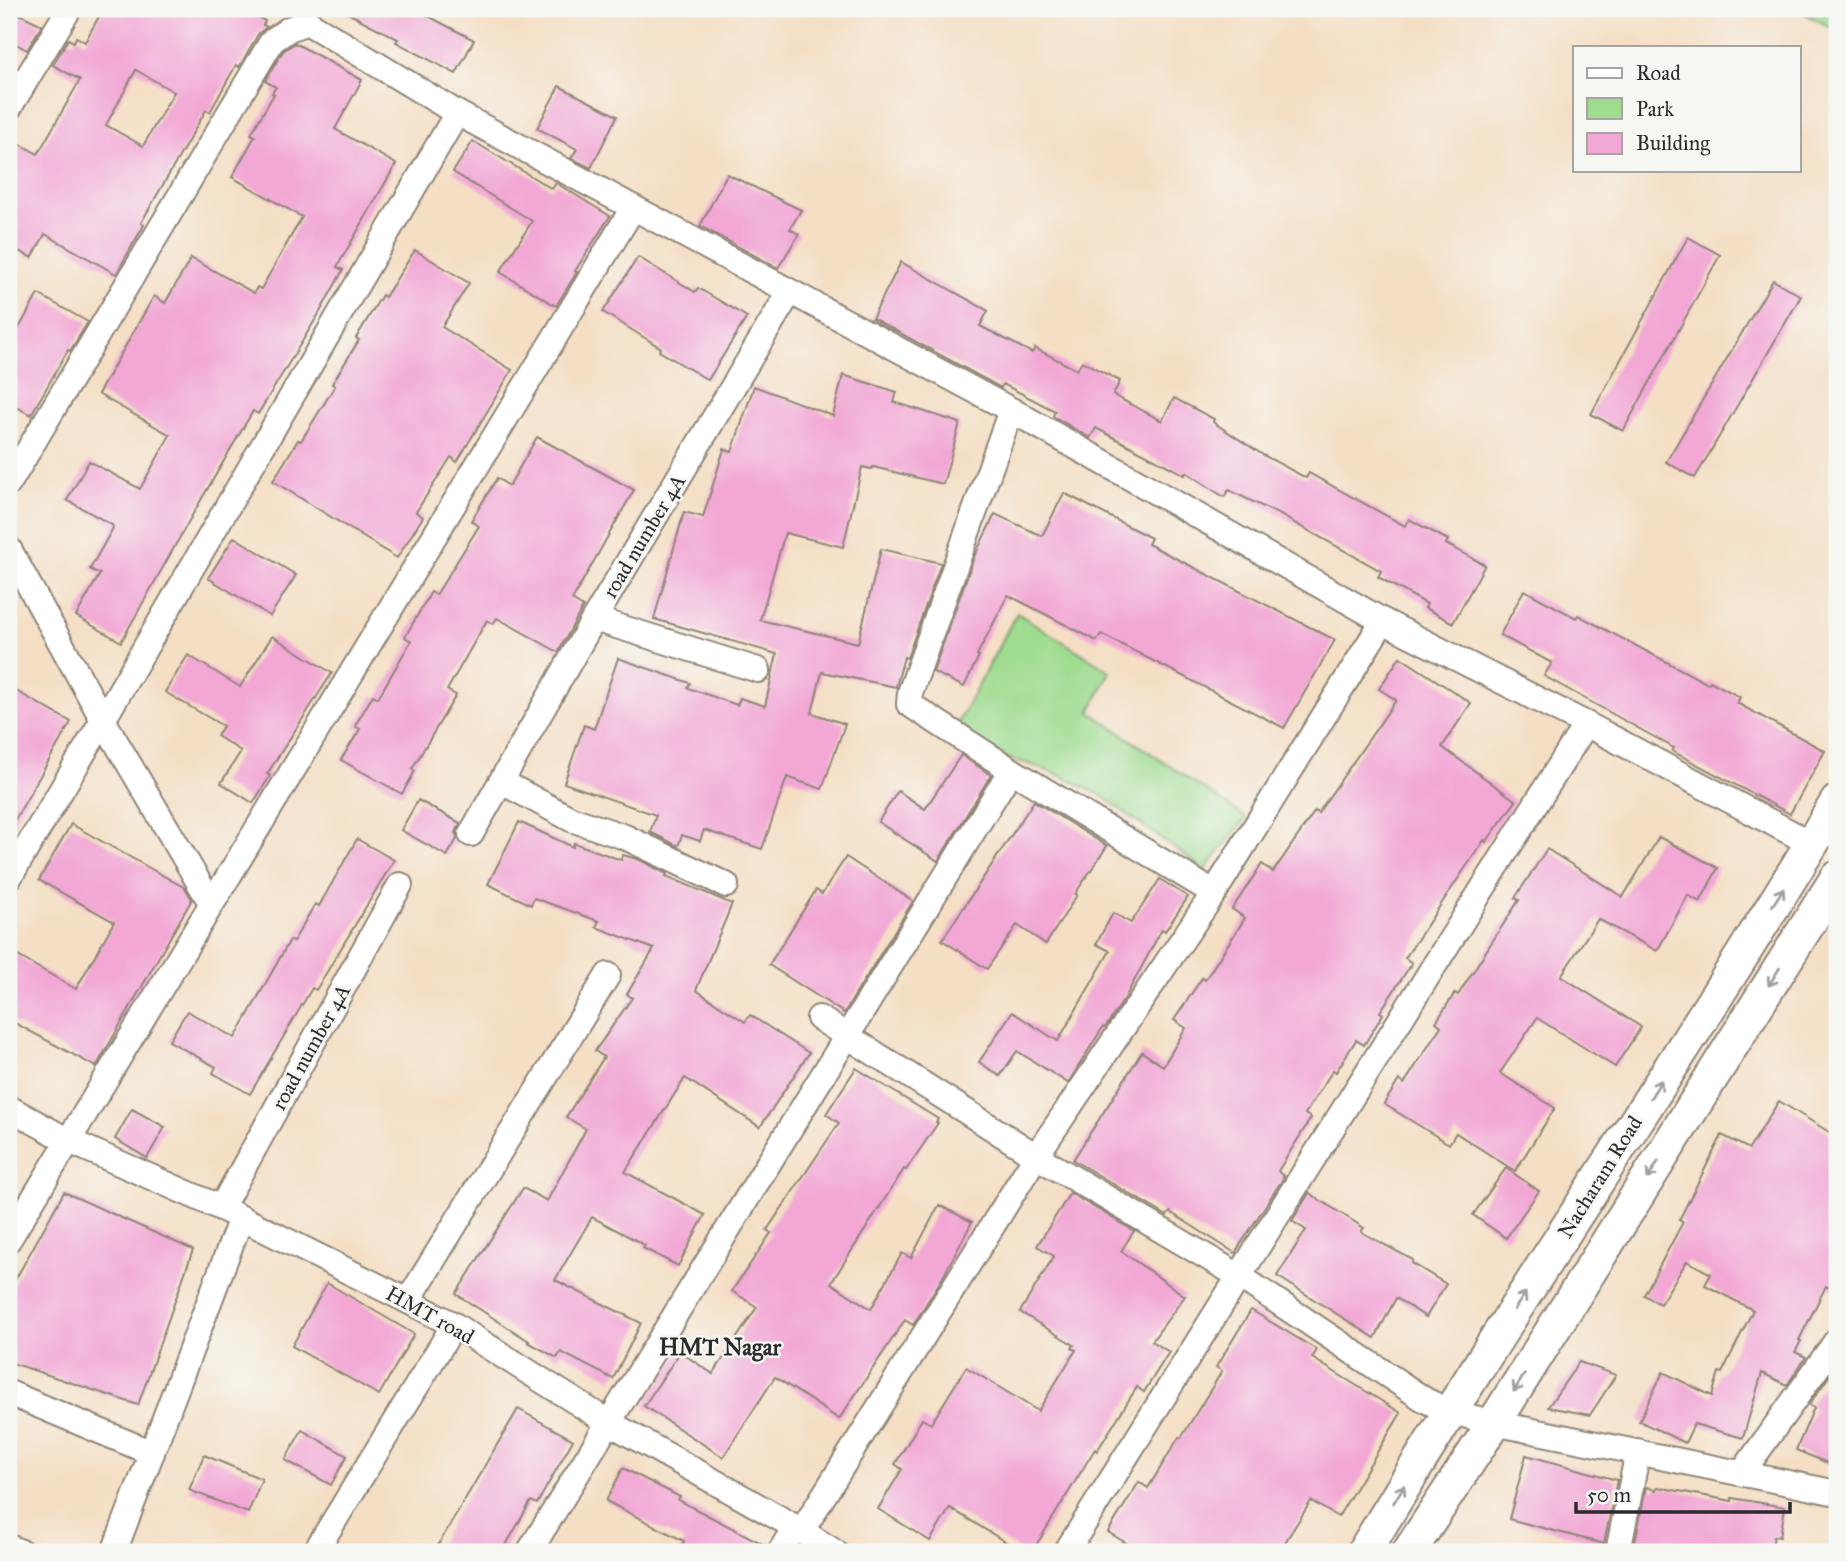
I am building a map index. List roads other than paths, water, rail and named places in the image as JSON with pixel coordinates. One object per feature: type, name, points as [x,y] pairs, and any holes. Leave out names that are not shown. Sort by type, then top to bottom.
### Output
[{"type":"main road","name":"Nacharam Road","points":[[1364,1552],[1448,1411],[1563,1236],[1837,802]]},
{"type":"main road","name":"Nacharam Road","points":[[1409,1552],[1494,1423],[1835,885]]},
{"type":"street","points":[[9,108],[69,9]]},
{"type":"street","points":[[9,483],[272,41],[289,29],[307,22],[457,113],[1011,410],[1383,621],[1586,724],[1812,844]]},
{"type":"street","points":[[9,878],[457,113]]},
{"type":"street","points":[[9,1239],[633,208]]},
{"type":"street","name":"road number 4A","points":[[471,834],[594,620],[789,293]]},
{"type":"street","points":[[1011,410],[910,693],[909,704],[1011,770],[1214,893]]},
{"type":"street","points":[[9,549],[103,720],[211,902]]},
{"type":"street","points":[[594,620],[758,670]]},
{"type":"street","points":[[780,1552],[798,1529],[1036,1156],[1214,893],[1383,621]]},
{"type":"street","points":[[1066,1552],[1586,724]]},
{"type":"street","points":[[529,1552],[1011,770]]},
{"type":"street","points":[[502,782],[571,819],[625,837],[726,885]]},
{"type":"street","name":"road number 4A","points":[[114,1552],[152,1453],[231,1213],[400,885]]},
{"type":"street","points":[[408,1301],[608,975]]},
{"type":"street","points":[[819,1018],[1036,1156],[1240,1276],[1425,1400],[1448,1411],[1494,1423],[1837,1493]]},
{"type":"street","name":"HMT road","points":[[9,1108],[67,1140],[231,1213],[454,1325],[608,1422],[835,1552]]},
{"type":"street","points":[[315,1552],[454,1325]]},
{"type":"street","points":[[1742,1473],[1837,1339]]},
{"type":"street","points":[[9,1393],[152,1453]]},
{"type":"street","points":[[1618,1552],[1638,1451]]},
{"type":"street","points":[[9,1547],[21,1552]]},
{"type":"district","name":"HMT Nagar","points":[[720,1347]]}]
